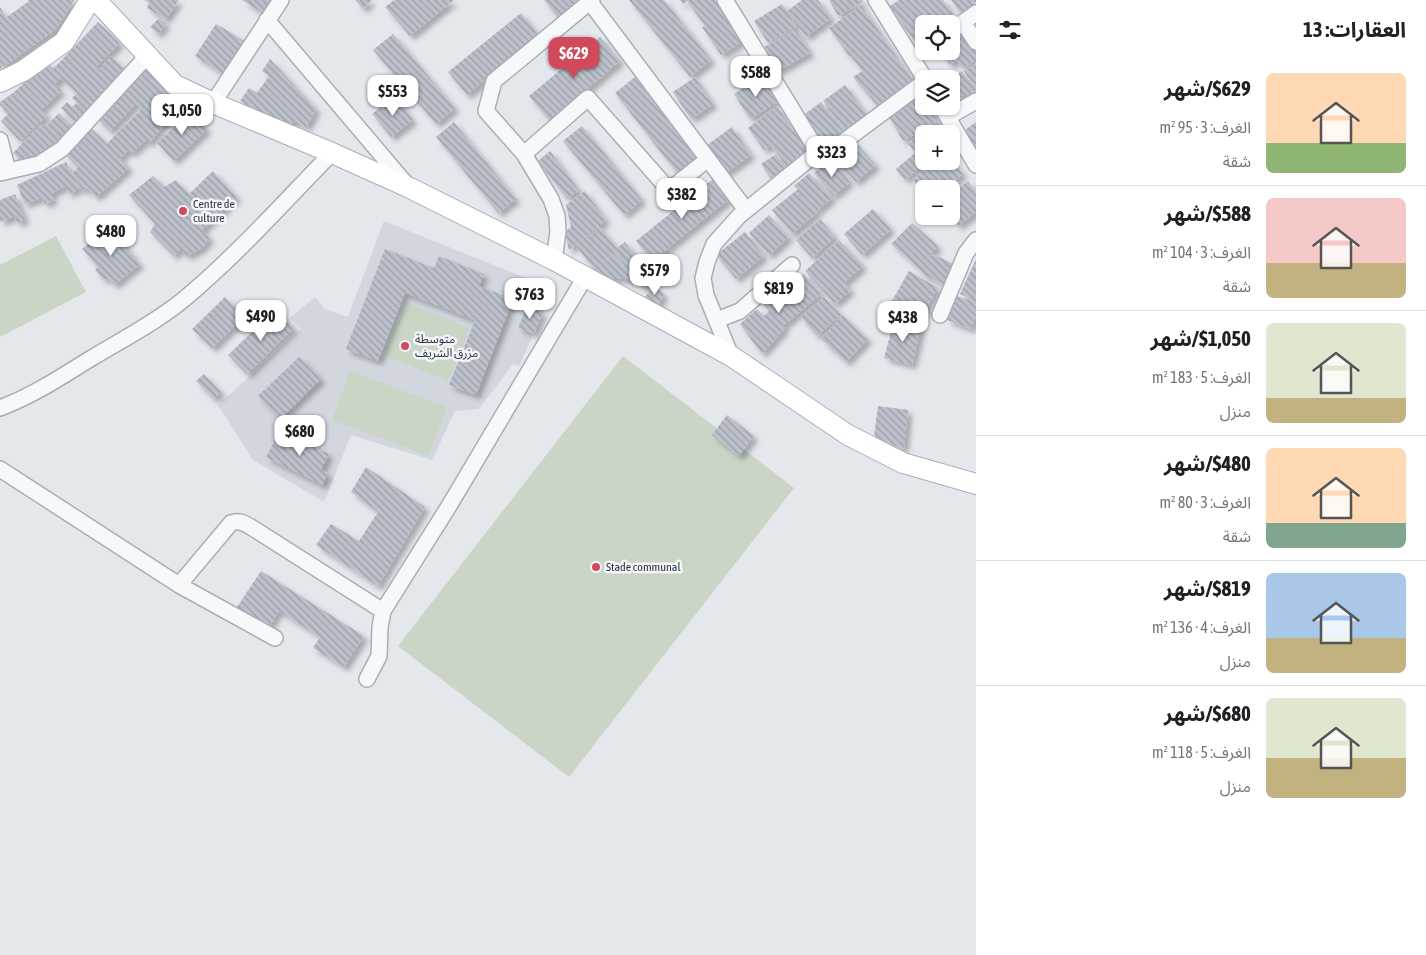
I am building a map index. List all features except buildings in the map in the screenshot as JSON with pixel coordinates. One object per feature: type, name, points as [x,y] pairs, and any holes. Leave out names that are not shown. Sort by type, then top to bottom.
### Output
[{"type":"street","points":[[0,82],[23,72],[64,42],[90,0]]},
{"type":"street","points":[[96,0],[175,84],[213,103],[410,188],[554,260],[731,356],[848,435],[903,463],[976,484]]},
{"type":"street","points":[[213,103],[281,0]]},
{"type":"street","points":[[726,0],[818,152],[827,154],[915,89]]},
{"type":"street","points":[[876,0],[915,50]]},
{"type":"street","points":[[554,260],[558,232],[557,216],[551,199],[524,154],[486,111],[494,81],[591,1],[746,210]]},
{"type":"street","points":[[960,25],[976,13]]},
{"type":"street","points":[[267,20],[410,188]]},
{"type":"street","points":[[960,29],[976,42]]},
{"type":"street","points":[[0,140],[4,172],[39,164],[62,149],[148,55]]},
{"type":"street","points":[[524,154],[588,98],[669,190],[708,159]]},
{"type":"street","points":[[960,107],[976,101]]},
{"type":"street","points":[[947,115],[976,165]]},
{"type":"street","points":[[731,356],[706,295],[703,278],[714,244],[739,216],[818,152]]},
{"type":"street","points":[[1,405],[46,386],[151,322],[181,301],[248,240],[332,153]]},
{"type":"street","points":[[940,315],[966,253],[976,240]]},
{"type":"street","points":[[717,320],[740,311],[792,265]]},
{"type":"street","points":[[367,679],[379,656],[380,627],[383,611],[449,506],[585,277]]},
{"type":"street","points":[[0,468],[179,585],[275,638]]},
{"type":"street","points":[[179,585],[231,523],[236,521],[251,527],[383,611]]},
{"type":"shaded area","name":"متوسطة مزرق الشريف","points":[[384,221],[536,282],[534,303],[544,311],[519,366],[513,364],[479,409],[455,411],[432,460],[351,435],[324,502],[253,460],[218,405],[301,329],[290,318],[315,297],[325,309],[348,317]]},
{"type":"green space","points":[[56,236],[86,292],[0,337],[0,265]]},
{"type":"green space","points":[[406,302],[470,328],[448,381],[384,355]]},
{"type":"green space","name":"Stade communal","points":[[623,356],[794,488],[569,777],[398,646]]},
{"type":"green space","points":[[350,371],[447,407],[429,456],[332,420]]},
{"type":"place","name":"Centre de culture","points":[[183,211]]},
{"type":"place","name":"متوسطة مزرق الشريف","points":[[405,346]]},
{"type":"place","name":"Stade communal","points":[[596,567]]}]
